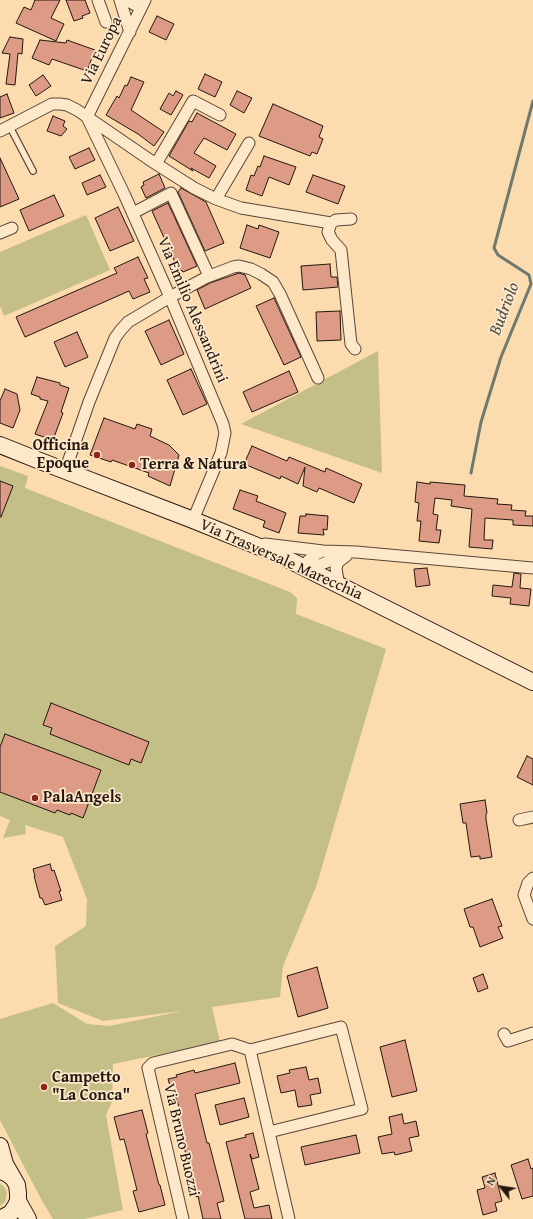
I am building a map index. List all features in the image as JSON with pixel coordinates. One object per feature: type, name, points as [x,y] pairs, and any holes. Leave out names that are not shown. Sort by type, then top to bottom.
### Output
[{"type":"street","points":[[98,0],[106,22]]},
{"type":"street","points":[[120,0],[130,32]]},
{"type":"street","points":[[126,0],[143,4]]},
{"type":"street","name":"Via Europa","points":[[87,117],[143,4]]},
{"type":"street","points":[[156,164],[192,101],[220,115]]},
{"type":"street","points":[[5,129],[52,104],[67,105],[194,188],[216,199],[241,208],[331,222],[336,220],[351,219]]},
{"type":"street","name":"Via Emilio Alessandrini","points":[[87,117],[133,213],[223,424],[225,433],[223,447],[192,520]]},
{"type":"street","points":[[216,199],[249,143]]},
{"type":"street","points":[[133,213],[171,194],[210,276]]},
{"type":"street","points":[[331,222],[328,232],[332,240],[341,250],[350,344],[355,349]]},
{"type":"street","points":[[0,233],[12,228]]},
{"type":"street","points":[[65,471],[89,402],[115,338],[128,322],[170,297],[210,276],[233,267],[239,266],[251,269],[273,282],[280,294],[318,378]]},
{"type":"street","name":"Via Trasversale Marecchia","points":[[0,444],[65,471],[249,542],[306,568],[533,682]]},
{"type":"street","points":[[249,542],[351,554],[533,568]]},
{"type":"street","points":[[323,551],[316,554],[308,561],[306,568],[317,566],[351,554]]},
{"type":"street","points":[[344,587],[338,581],[336,568],[338,562],[351,554]]},
{"type":"street","points":[[519,820],[533,817]]},
{"type":"street","points":[[533,878],[528,883],[524,895],[533,918]]},
{"type":"street","points":[[269,1132],[362,1109],[341,1027],[247,1048],[269,1132],[289,1219]]},
{"type":"street","points":[[506,1038],[533,1033]]},
{"type":"street","name":"Via Bruno Buozzi","points":[[183,1219],[148,1068],[153,1063],[232,1044],[247,1048]]},
{"type":"street","points":[[0,1146],[5,1164],[6,1175],[17,1185],[18,1200],[28,1219]]},
{"type":"street","points":[[5,1218],[11,1212],[18,1200]]},
{"type":"lane","points":[[5,129],[33,171]]},
{"type":"shaded area","points":[[86,215],[110,270],[4,316],[0,306],[0,252]]},
{"type":"shaded area","points":[[378,351],[382,473],[241,424]]},
{"type":"shaded area","points":[[0,466],[28,476],[25,488],[290,592],[297,598],[296,614],[386,649],[316,887],[283,966],[280,997],[212,1007],[220,1042],[113,1064],[112,1102],[106,1115],[123,1210],[84,1219],[53,1219],[0,1120],[0,1019],[53,1003],[87,1024],[109,1026],[182,1011],[103,1021],[58,1003],[55,946],[86,926],[87,899],[63,837],[25,825],[26,834],[3,838],[10,820],[0,816]]},
{"type":"shaded area","points":[[0,1183],[5,1188],[7,1193],[5,1202],[0,1206]]},
{"type":"building","points":[[35,0],[60,0],[51,18],[64,24],[56,41],[16,23],[24,7],[31,10]]},
{"type":"building","points":[[66,0],[85,0],[90,13],[82,16],[83,18],[74,21]]},
{"type":"building","points":[[157,16],[174,24],[166,40],[149,32]]},
{"type":"building","points":[[10,37],[23,39],[22,54],[18,53],[15,85],[6,84],[10,54],[2,53]]},
{"type":"building","points":[[40,40],[66,43],[67,40],[95,50],[87,71],[52,59],[49,65],[32,58]]},
{"type":"building","points":[[205,74],[222,82],[215,97],[198,89]]},
{"type":"building","points":[[43,75],[51,86],[36,96],[29,85]]},
{"type":"building","points":[[131,77],[144,82],[131,110],[164,132],[154,146],[138,134],[106,115],[117,96],[119,98],[125,85],[127,86]]},
{"type":"building","points":[[176,91],[183,95],[171,115],[160,109],[169,93],[173,96]]},
{"type":"building","points":[[237,91],[252,98],[244,113],[230,105]]},
{"type":"building","points":[[7,94],[14,113],[0,118],[0,97]]},
{"type":"building","points":[[273,104],[323,126],[319,137],[323,139],[317,154],[312,152],[310,156],[259,136]]},
{"type":"building","points":[[197,113],[236,134],[227,150],[204,138],[194,153],[216,166],[209,178],[191,168],[193,171],[169,156],[189,121],[192,122]]},
{"type":"building","points":[[53,116],[65,121],[63,126],[67,129],[61,136],[47,131]]},
{"type":"building","points":[[89,148],[95,160],[75,169],[69,157]]},
{"type":"building","points":[[264,156],[296,167],[289,185],[269,177],[262,196],[246,190],[251,175],[254,176],[258,166],[260,167]]},
{"type":"building","points":[[0,158],[19,199],[0,207]]},
{"type":"building","points":[[159,174],[165,188],[146,198],[141,187],[144,185],[143,182]]},
{"type":"building","points":[[100,175],[106,187],[87,195],[82,183]]},
{"type":"building","points":[[313,175],[345,186],[338,204],[306,192]]},
{"type":"building","points":[[181,188],[206,202],[224,243],[205,251],[178,192]]},
{"type":"building","points":[[54,195],[64,216],[29,231],[20,210]]},
{"type":"building","points":[[168,203],[197,266],[183,272],[181,270],[179,271],[152,211]]},
{"type":"building","points":[[118,207],[134,241],[110,251],[95,218]]},
{"type":"building","points":[[247,225],[258,229],[259,225],[279,232],[270,258],[240,248]]},
{"type":"building","points":[[138,257],[148,278],[144,279],[150,292],[133,299],[129,291],[25,337],[16,317],[117,273],[114,268]]},
{"type":"building","points":[[330,264],[331,277],[337,277],[338,287],[303,290],[301,266]]},
{"type":"building","points":[[239,273],[245,275],[251,288],[205,309],[197,290],[210,283]]},
{"type":"building","points":[[274,298],[301,357],[284,365],[256,306]]},
{"type":"building","points":[[340,311],[341,340],[317,341],[316,312]]},
{"type":"building","points":[[169,320],[184,354],[161,365],[145,331]]},
{"type":"building","points":[[77,332],[88,357],[65,367],[54,342]]},
{"type":"building","points":[[191,369],[207,404],[183,415],[167,380]]},
{"type":"building","points":[[289,371],[298,392],[252,412],[243,392]]},
{"type":"building","points":[[37,377],[60,383],[60,385],[69,388],[61,412],[63,413],[53,440],[35,434],[48,401],[31,394]]},
{"type":"building","points":[[5,389],[17,394],[20,410],[13,428],[0,423],[0,401]]},
{"type":"building","points":[[104,418],[135,429],[137,424],[152,429],[150,436],[169,445],[179,455],[170,486],[148,476],[149,473],[112,460],[111,462],[90,455]]},
{"type":"building","points":[[252,446],[287,461],[289,457],[325,472],[326,468],[362,484],[354,503],[319,488],[317,492],[303,486],[305,467],[298,484],[281,476],[280,479],[244,464]]},
{"type":"building","points":[[0,481],[13,486],[1,517],[0,517]]},
{"type":"building","points":[[417,482],[465,485],[464,496],[498,499],[497,504],[512,505],[511,510],[526,511],[525,516],[533,516],[533,526],[513,525],[513,520],[485,518],[484,540],[493,540],[492,549],[469,547],[472,509],[451,506],[452,500],[435,498],[433,514],[438,515],[436,530],[441,530],[439,543],[419,541],[421,521],[417,521],[419,503],[415,502]]},
{"type":"building","points":[[240,490],[258,496],[256,501],[286,513],[279,533],[263,527],[265,521],[233,509]]},
{"type":"building","points":[[306,514],[328,516],[327,530],[323,529],[324,535],[298,533],[300,516],[306,516]]},
{"type":"building","points":[[427,568],[430,585],[416,587],[414,569]]},
{"type":"building","points":[[514,573],[521,574],[520,588],[531,589],[529,606],[510,604],[511,598],[492,596],[493,585],[512,587]]},
{"type":"building","points":[[51,703],[149,742],[141,763],[131,759],[129,765],[50,734],[52,728],[43,725]]},
{"type":"building","points":[[5,734],[101,770],[83,818],[71,813],[70,815],[57,810],[55,813],[0,792],[0,747]]},
{"type":"building","points":[[527,756],[533,759],[533,785],[517,777]]},
{"type":"building","points":[[485,800],[487,813],[486,819],[492,857],[480,859],[480,856],[471,857],[466,823],[463,823],[460,804]]},
{"type":"building","points":[[50,864],[52,871],[54,870],[61,891],[59,891],[62,900],[45,905],[42,898],[40,898],[33,869]]},
{"type":"building","points":[[492,899],[502,926],[498,927],[503,938],[480,947],[473,927],[470,927],[464,909]]},
{"type":"building","points":[[317,967],[328,1008],[298,1017],[287,976]]},
{"type":"building","points":[[483,974],[488,988],[478,992],[473,978]]},
{"type":"building","points":[[405,1040],[417,1091],[392,1097],[380,1047]]},
{"type":"building","points":[[235,1063],[240,1083],[195,1094],[207,1143],[209,1143],[224,1201],[217,1203],[221,1219],[203,1219],[198,1196],[196,1197],[176,1113],[181,1112],[168,1079],[194,1070],[195,1073]]},
{"type":"building","points":[[306,1067],[309,1080],[318,1078],[321,1093],[310,1095],[312,1105],[298,1107],[295,1090],[281,1093],[277,1076],[290,1073],[289,1070]]},
{"type":"building","points":[[244,1098],[249,1117],[220,1125],[215,1105]]},
{"type":"building","points":[[142,1110],[148,1133],[146,1134],[165,1205],[139,1212],[133,1191],[137,1190],[124,1139],[120,1140],[114,1117]]},
{"type":"building","points":[[402,1114],[404,1124],[416,1121],[419,1136],[409,1138],[412,1151],[395,1155],[394,1152],[382,1154],[378,1137],[392,1134],[389,1117]]},
{"type":"building","points":[[253,1133],[259,1157],[252,1159],[250,1154],[259,1189],[250,1192],[254,1208],[269,1205],[272,1219],[245,1219],[226,1142],[246,1137],[245,1135]]},
{"type":"building","points":[[356,1135],[360,1153],[305,1165],[301,1147]]},
{"type":"building","points":[[528,1159],[531,1169],[533,1168],[533,1196],[522,1199],[511,1165]]},
{"type":"building","points":[[495,1173],[502,1201],[495,1203],[497,1211],[483,1215],[477,1190],[485,1188],[482,1177]]},
{"type":"waterway","name":"Budriolo","points":[[471,473],[481,422],[501,357],[531,284],[529,275],[498,255],[494,248],[533,101]]},
{"type":"place","name":"Officina Epoque","points":[[97,455]]},
{"type":"place","name":"Terra & Natura","points":[[132,465]]},
{"type":"place","name":"PalaAngels","points":[[35,798]]},
{"type":"place","name":"Campetto \"La Conca\"","points":[[44,1087]]}]
